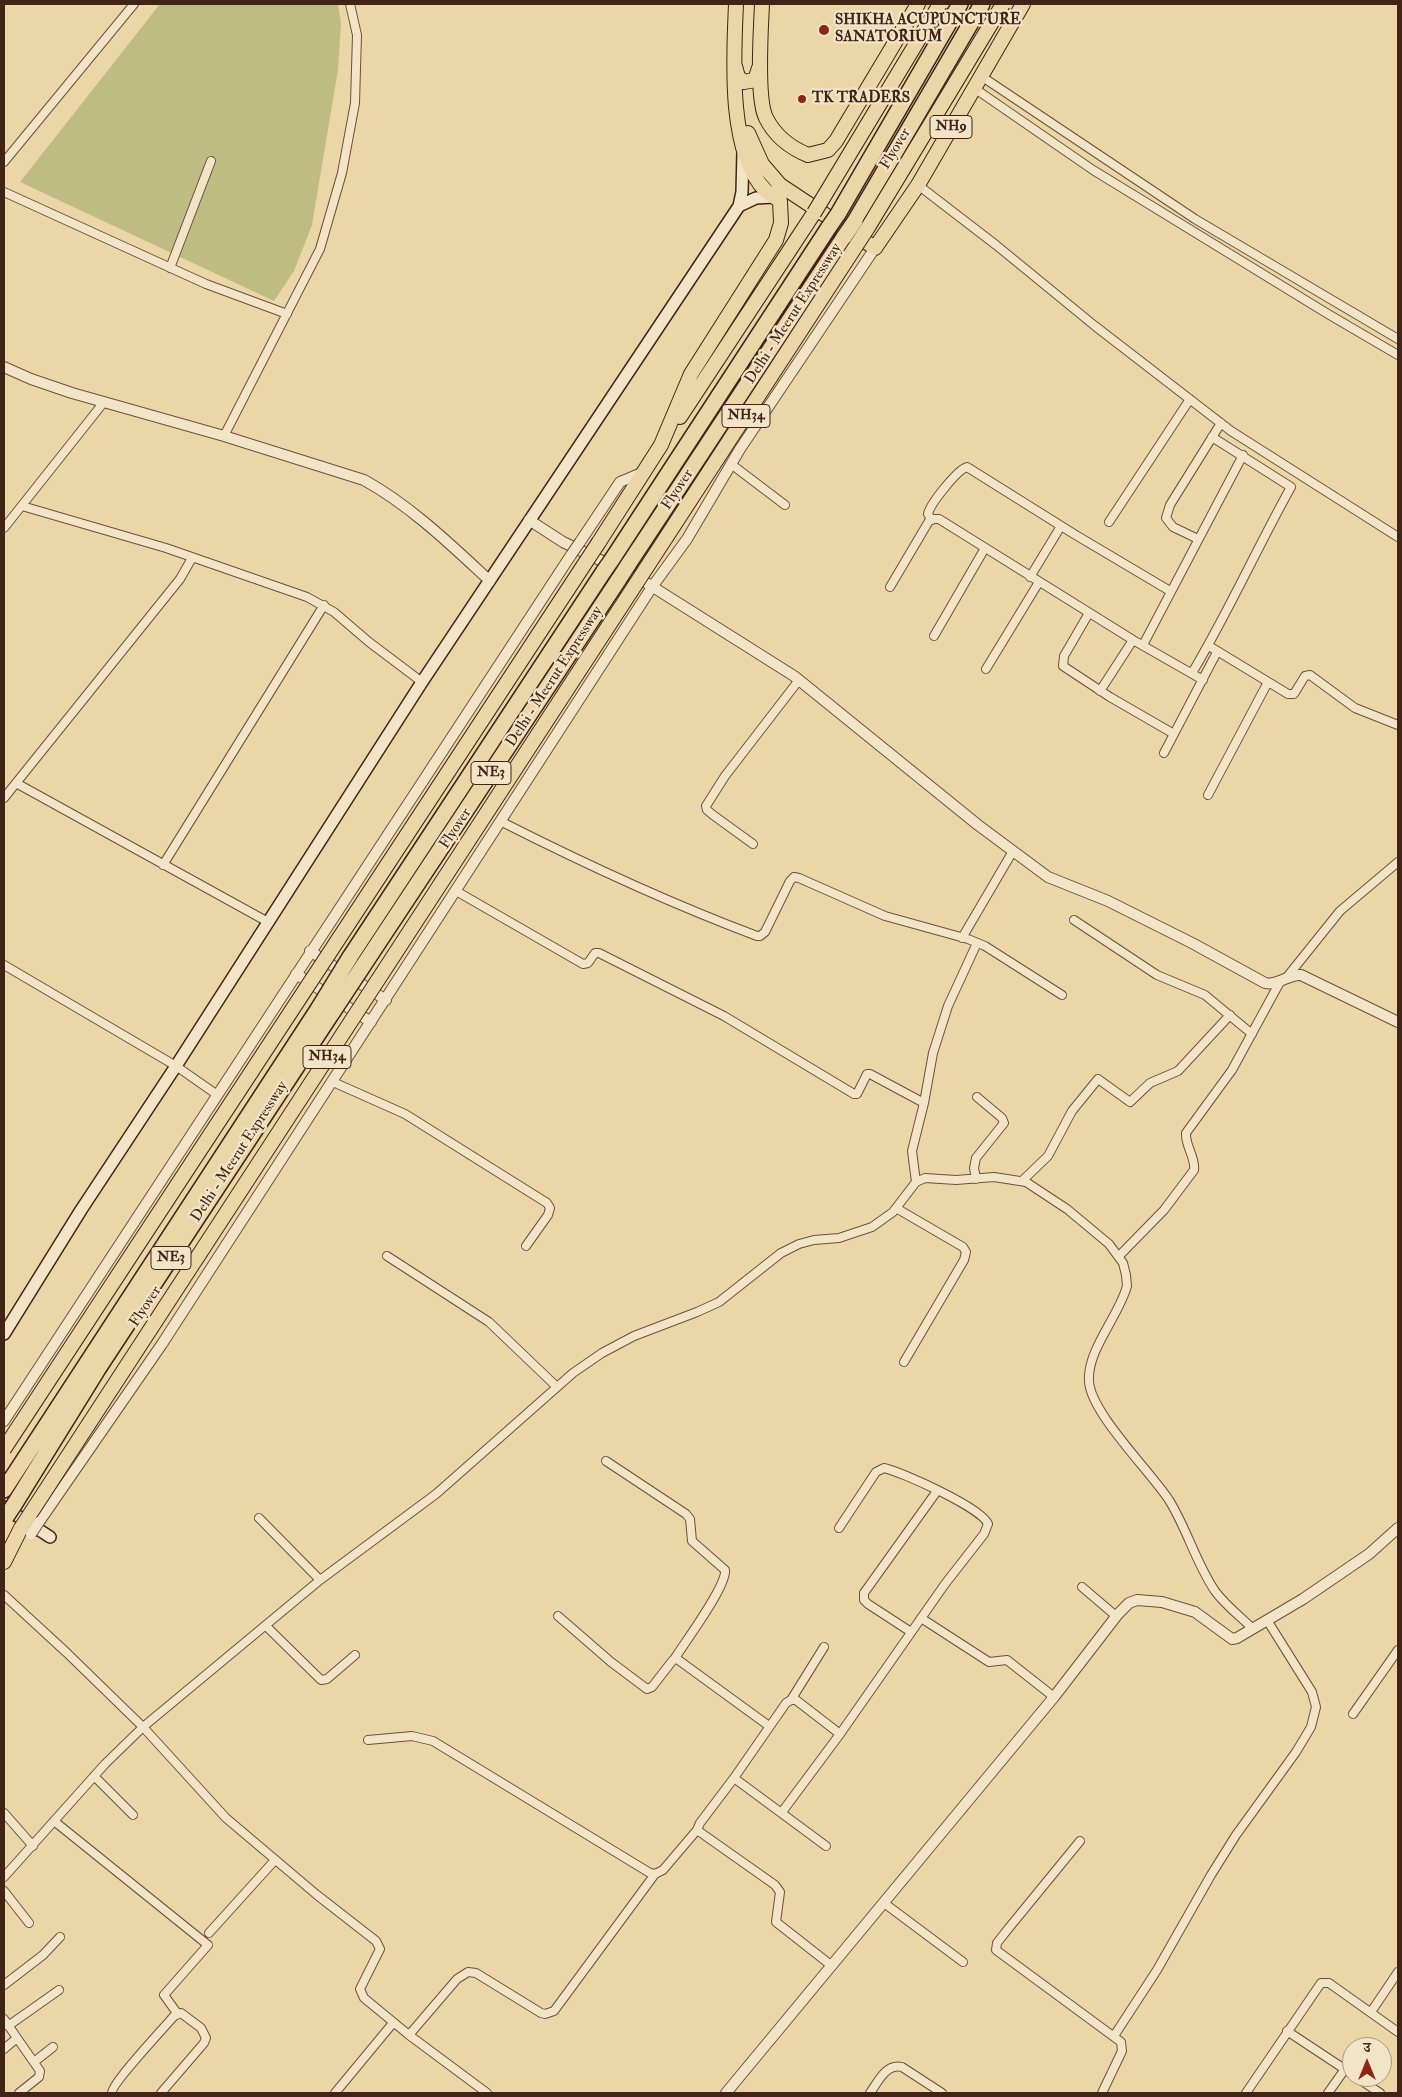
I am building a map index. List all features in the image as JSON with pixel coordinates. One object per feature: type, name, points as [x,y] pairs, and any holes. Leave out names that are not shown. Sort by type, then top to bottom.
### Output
[{"type":"highway","points":[[661,445],[691,374],[776,240],[781,223],[777,199],[765,190],[757,179],[736,100],[733,58],[736,4]]},
{"type":"highway","points":[[762,4],[761,97],[765,117],[774,131],[792,149],[808,156],[828,150],[836,141],[918,4]]},
{"type":"highway","points":[[4,1449],[814,213],[940,4]]},
{"type":"highway","name":"Delhi - Meerut Expressway","points":[[7,1513],[604,571],[830,227],[960,4]]},
{"type":"highway","name":"Delhi - Meerut Expressway","points":[[356,962],[628,566],[844,237],[982,4]]},
{"type":"highway","name":"Flyover","points":[[4,1562],[12,1542],[26,1531],[380,975],[867,229],[1003,4]]},
{"type":"highway","name":"NH9","points":[[875,248],[918,185],[1023,4]]},
{"type":"highway","points":[[733,58],[738,77],[744,82],[755,80],[761,60]]},
{"type":"highway","points":[[748,148],[780,185],[875,248]]},
{"type":"highway","name":"Delhi - Meerut Expressway","points":[[4,1490],[88,1358],[326,1010]]},
{"type":"main road","points":[[4,1334],[81,1210],[176,1066],[422,682],[739,206],[748,148]]},
{"type":"main road","points":[[739,206],[756,198],[777,199]]},
{"type":"main road","points":[[7,1513],[50,1537]]},
{"type":"street","points":[[4,162],[134,4]]},
{"type":"street","points":[[224,436],[320,249],[342,173],[355,103],[357,35],[350,4]]},
{"type":"street","points":[[978,82],[1069,135],[1195,219],[1398,339]]},
{"type":"street","points":[[978,82],[1060,148],[1093,170],[1398,355]]},
{"type":"street","points":[[1060,148],[1069,135]]},
{"type":"street","points":[[170,268],[211,161]]},
{"type":"street","points":[[918,185],[996,245],[1094,326],[1221,423],[1372,523],[1398,538]]},
{"type":"street","points":[[4,192],[206,284],[287,314]]},
{"type":"street","points":[[26,1531],[39,1522],[162,1344],[502,822],[652,587],[687,538],[731,464],[875,248]]},
{"type":"street","points":[[4,366],[31,379],[364,480],[376,486],[431,528],[490,581]]},
{"type":"street","points":[[1109,522],[1190,400]]},
{"type":"street","points":[[4,528],[104,402]]},
{"type":"street","points":[[1198,539],[1173,527],[1166,518],[1170,505],[1221,423]]},
{"type":"street","points":[[1192,673],[1209,646],[1254,554],[1291,487],[1212,437]]},
{"type":"street","points":[[1143,644],[1243,455]]},
{"type":"street","points":[[731,464],[785,505]]},
{"type":"street","points":[[931,519],[928,514],[930,506],[961,470],[967,467],[1060,526],[1170,591]]},
{"type":"street","points":[[4,1421],[216,1094],[620,482],[644,472]]},
{"type":"street","points":[[22,506],[129,537],[292,591],[324,605],[422,682]]},
{"type":"street","points":[[931,519],[938,519],[1133,640],[1203,680]]},
{"type":"street","points":[[890,587],[931,519]]},
{"type":"street","points":[[529,520],[563,542],[652,587],[765,656],[800,680],[1012,851],[1048,877],[1126,909],[1265,983],[1275,984],[1284,979],[1301,975],[1398,1022]]},
{"type":"street","points":[[1030,576],[1060,526]]},
{"type":"street","points":[[934,636],[985,548]]},
{"type":"street","points":[[4,798],[180,579],[192,558]]},
{"type":"street","points":[[986,669],[1039,582]]},
{"type":"street","points":[[163,865],[324,605]]},
{"type":"street","points":[[1089,613],[1062,661],[1063,666],[1100,692],[1174,734]]},
{"type":"street","points":[[1100,692],[1133,640]]},
{"type":"street","points":[[1209,646],[1291,694],[1295,692],[1305,676],[1310,675],[1355,708],[1398,725]]},
{"type":"street","points":[[1164,753],[1217,652]]},
{"type":"street","points":[[753,844],[707,810],[707,802],[739,756],[800,680]]},
{"type":"street","points":[[1208,795],[1268,682]]},
{"type":"street","points":[[16,783],[268,922]]},
{"type":"street","points":[[502,822],[679,907],[757,936],[765,932],[794,877],[885,916],[977,943],[1006,957],[1062,995]]},
{"type":"street","points":[[962,938],[1012,851]]},
{"type":"street","points":[[1119,1256],[1164,1210],[1194,1170],[1186,1133],[1232,1070],[1284,979],[1340,911],[1398,862]]},
{"type":"street","points":[[456,892],[583,964],[588,963],[595,953],[599,953],[724,1016],[854,1094],[857,1094],[867,1074],[870,1074],[924,1103]]},
{"type":"street","points":[[1074,920],[1157,975],[1205,995],[1252,1034]]},
{"type":"street","points":[[916,1182],[912,1151],[934,1053],[942,1022],[977,943]]},
{"type":"street","points":[[310,951],[386,1000]]},
{"type":"street","points":[[4,965],[176,1066],[216,1094]]},
{"type":"street","points":[[296,974],[371,1022]]},
{"type":"street","points":[[1022,1181],[1048,1156],[1068,1118],[1098,1079],[1130,1102],[1150,1083],[1178,1070],[1230,1015]]},
{"type":"street","points":[[333,1082],[405,1114],[547,1203],[550,1208],[548,1215],[526,1246]]},
{"type":"street","points":[[976,1179],[974,1168],[976,1158],[1004,1123],[1002,1118],[977,1097]]},
{"type":"street","points":[[4,1877],[94,1776],[143,1727],[320,1580],[436,1494],[572,1373],[626,1340],[719,1302],[781,1253],[799,1244],[814,1240],[838,1238],[882,1221],[896,1208],[916,1182],[925,1178],[956,1180],[994,1177],[1022,1181],[1067,1209],[1095,1230],[1119,1256],[1126,1275],[1127,1286],[1091,1365],[1089,1381],[1092,1394],[1115,1430],[1169,1500],[1208,1580],[1217,1594],[1253,1629]]},
{"type":"street","points":[[896,1208],[963,1246],[966,1252],[964,1260],[904,1362]]},
{"type":"street","points":[[387,1256],[449,1294],[489,1322],[557,1387]]},
{"type":"street","points":[[558,1616],[646,1689],[652,1688],[675,1658],[716,1595],[724,1578],[725,1570],[692,1541],[690,1519],[686,1514],[606,1461]]},
{"type":"street","points":[[782,1812],[840,1734],[921,1618],[984,1534],[988,1524],[983,1517],[937,1490],[884,1468],[879,1469],[839,1528]]},
{"type":"street","points":[[911,1632],[868,1604],[864,1600],[864,1592],[937,1490]]},
{"type":"street","points":[[259,1518],[320,1580]]},
{"type":"street","points":[[726,2093],[1054,1697],[1116,1616],[1129,1603],[1137,1600],[1153,1601],[1194,1612],[1232,1639],[1268,1620],[1369,1554],[1398,1528]]},
{"type":"street","points":[[1082,1587],[1116,1616]]},
{"type":"street","points":[[4,1596],[67,1653],[143,1727],[226,1818],[379,1944],[378,1954],[360,1989],[364,1998],[393,2023],[486,2093]]},
{"type":"street","points":[[921,1618],[989,1662],[1007,1660],[1054,1697]]},
{"type":"street","points":[[1114,2036],[1157,1970],[1211,1874],[1311,1728],[1316,1708],[1312,1692],[1268,1620]]},
{"type":"street","points":[[266,1626],[322,1680],[327,1679],[355,1655]]},
{"type":"street","points":[[409,2035],[457,1979],[468,1972],[476,1973],[541,2013],[545,2014],[554,2011],[655,1874],[663,1870],[697,1830],[700,1823],[734,1778],[769,1726],[791,1700],[824,1646]]},
{"type":"street","points":[[1353,1714],[1398,1650]]},
{"type":"street","points":[[675,1658],[769,1726]]},
{"type":"street","points":[[791,1700],[796,1700],[840,1734]]},
{"type":"street","points":[[368,1740],[412,1736],[433,1742],[650,1873],[655,1874]]},
{"type":"street","points":[[94,1776],[133,1815]]},
{"type":"street","points":[[734,1778],[826,1846]]},
{"type":"street","points":[[4,1813],[33,1846]]},
{"type":"street","points":[[54,1821],[208,1945],[164,1996],[177,2013],[184,2014],[201,2028],[206,2038],[204,2043],[160,2093]]},
{"type":"street","points":[[697,1830],[775,1885],[780,1892],[776,1922],[832,1966]]},
{"type":"street","points":[[1080,1841],[1008,1928],[997,1943],[996,1950],[1050,1992],[1121,2042],[1122,2051],[1102,2093]]},
{"type":"street","points":[[210,1933],[275,1860]]},
{"type":"street","points":[[4,1891],[29,1923]]},
{"type":"street","points":[[884,1903],[963,1962]]},
{"type":"street","points":[[4,1985],[43,1955],[60,1937]]},
{"type":"street","points":[[1371,2012],[1398,1972]]},
{"type":"street","points":[[1246,2093],[1318,1987],[1325,1982],[1398,2032]]},
{"type":"street","points":[[19,2093],[39,2078],[40,2071],[6,2022],[59,1990]]},
{"type":"street","points":[[112,2093],[113,2087],[177,2013]]},
{"type":"street","points":[[335,2093],[393,2023]]},
{"type":"street","points":[[1288,2030],[1342,2067]]},
{"type":"street","points":[[4,2049],[18,2038]]},
{"type":"street","points":[[34,2062],[53,2047]]},
{"type":"street","points":[[870,2093],[887,2070],[898,2066],[942,2093]]},
{"type":"street","points":[[1328,2093],[1342,2073]]},
{"type":"shaded area","points":[[160,4],[338,4],[341,24],[338,70],[312,225],[294,271],[274,301],[20,182]]},
{"type":"place","name":"SHIKHA ACUPUNCTURE SANATORIUM","points":[[824,30]]},
{"type":"place","name":"TK TRADERS","points":[[802,99]]}]
